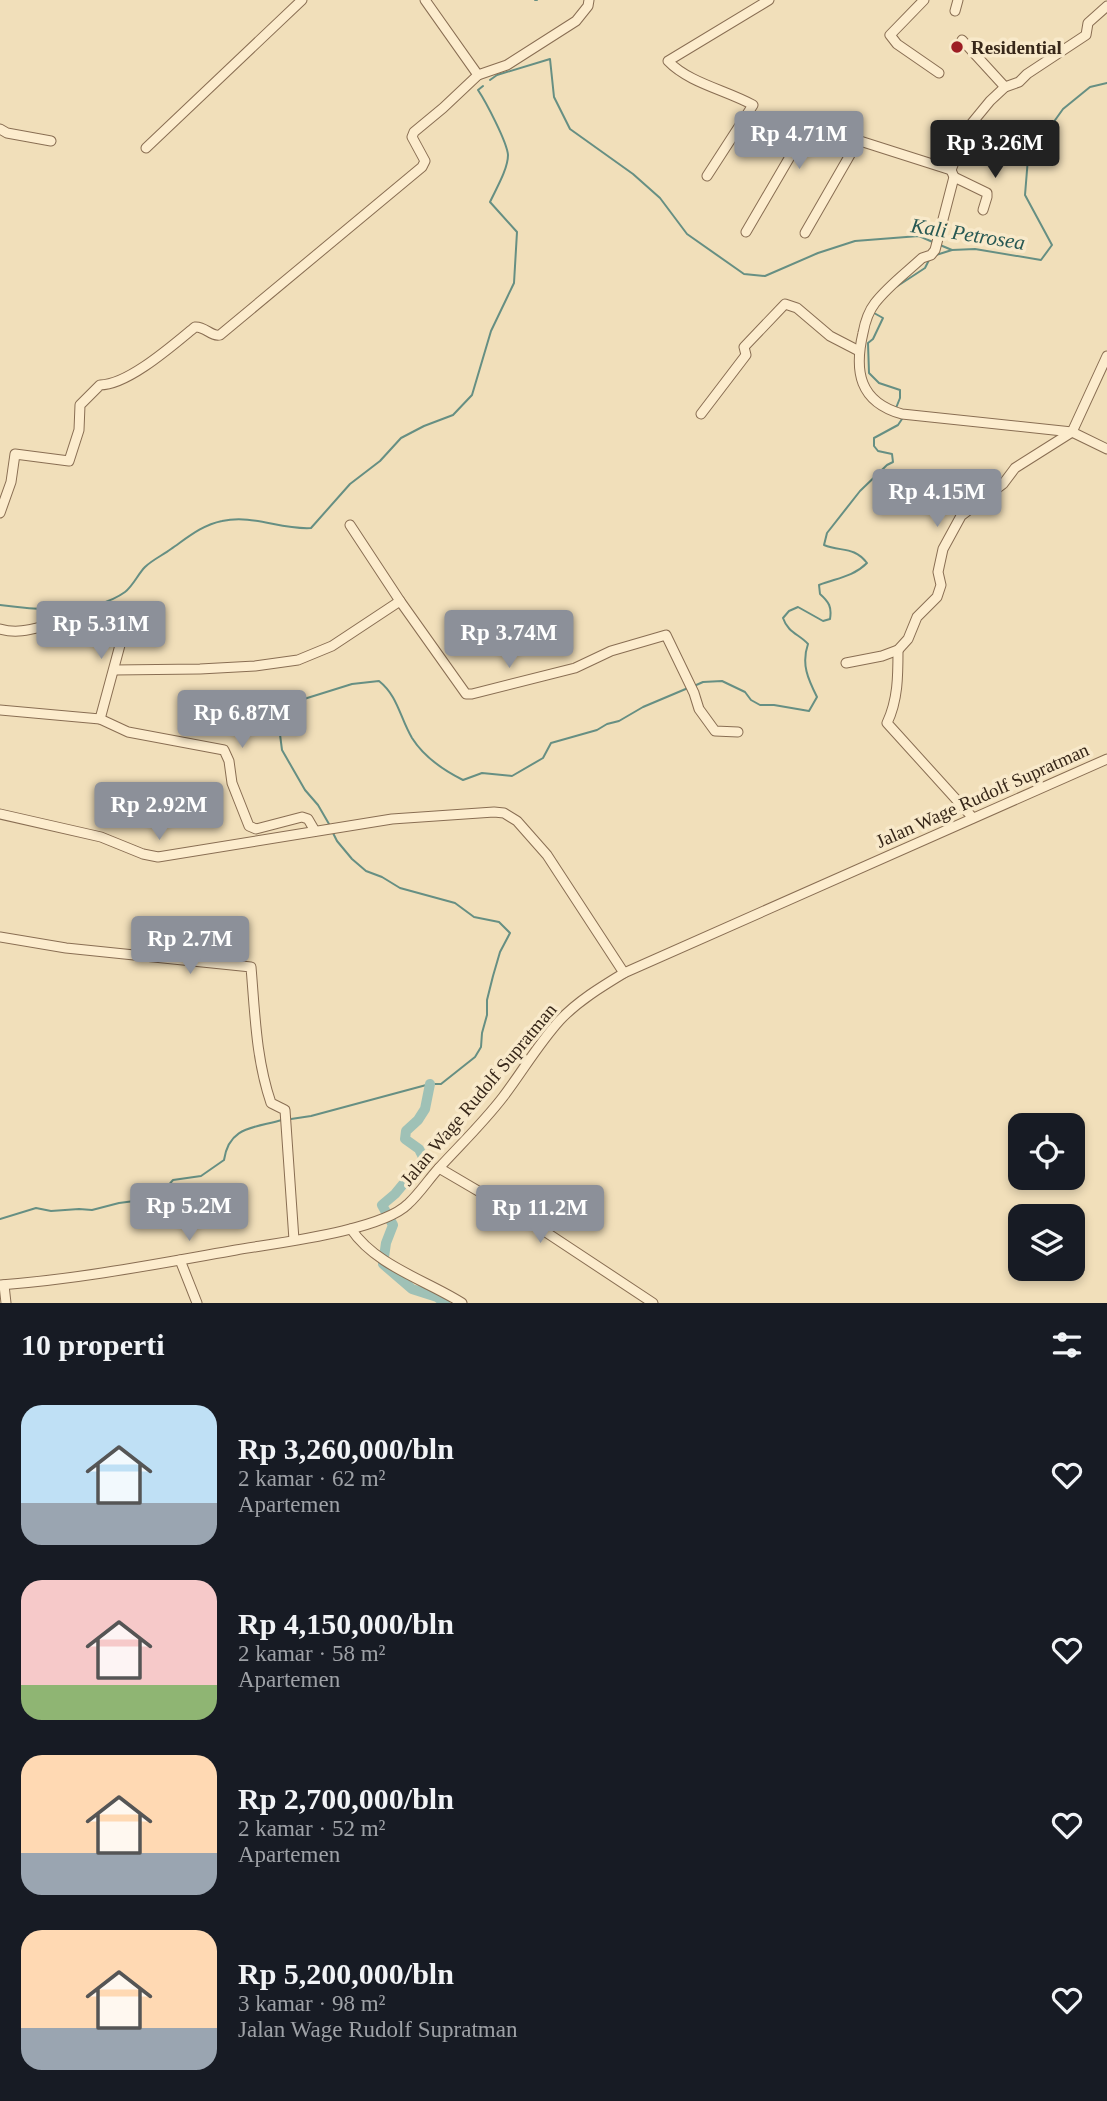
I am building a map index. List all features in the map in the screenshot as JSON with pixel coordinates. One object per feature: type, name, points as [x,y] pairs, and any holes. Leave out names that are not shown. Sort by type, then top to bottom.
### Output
[{"type":"street","points":[[146,148],[302,0]]},
{"type":"street","points":[[425,0],[478,75]]},
{"type":"street","points":[[0,513],[11,482],[15,454],[69,461],[79,430],[80,405],[100,384],[108,384],[147,364],[195,327],[220,335],[422,167],[424,159],[413,141],[412,134],[478,75],[507,65],[576,22],[588,6],[589,0]]},
{"type":"street","points":[[707,176],[753,104],[704,84],[668,61],[769,0]]},
{"type":"street","points":[[924,0],[890,35],[891,40],[939,73]]},
{"type":"street","points":[[955,11],[958,0]]},
{"type":"street","points":[[1107,6],[1088,23],[1086,34],[1019,82],[1005,87],[968,129],[953,174],[936,246],[932,254],[922,258],[875,303],[868,313],[859,351],[859,371],[868,393],[898,413],[1072,432],[1107,449]]},
{"type":"street","points":[[1098,14],[1107,22]]},
{"type":"street","points":[[962,40],[1005,87]]},
{"type":"street","points":[[746,232],[812,119],[825,121],[860,141],[953,174],[987,193],[983,210]]},
{"type":"street","points":[[0,129],[7,133],[51,141]]},
{"type":"street","points":[[805,233],[860,141]]},
{"type":"street","points":[[701,414],[746,355],[744,347],[785,304],[797,308],[830,336],[859,351]]},
{"type":"street","points":[[846,663],[883,656],[898,650],[908,639],[917,617],[937,597],[941,585],[937,572],[943,549],[961,516],[1003,484],[1015,468],[1072,432],[1107,356]]},
{"type":"street","points":[[350,525],[466,694],[575,668],[611,651],[666,635],[699,709],[715,731],[738,732]]},
{"type":"street","points":[[114,670],[200,669],[298,660],[332,646],[400,601]]},
{"type":"street","points":[[0,629],[20,633],[71,622],[118,629],[123,634],[122,640],[100,719]]},
{"type":"street","points":[[898,650],[895,701],[887,723],[973,818]]},
{"type":"street","points":[[0,710],[100,719],[128,732],[224,750],[227,752],[232,783],[249,827],[256,829],[302,817],[308,819],[318,831]]},
{"type":"street","name":"Jalan Wage Rudolf Supratman","points":[[2,1285],[78,1278],[294,1240],[381,1221],[409,1204],[477,1129],[559,1021],[588,996],[624,973],[1107,759]]},
{"type":"street","points":[[0,814],[101,837],[143,854],[158,857],[392,819],[499,812],[511,817],[547,855],[624,973]]},
{"type":"street","points":[[0,937],[66,948],[251,967],[258,1051],[265,1084],[271,1103],[285,1110],[294,1240]]},
{"type":"street","points":[[439,1168],[526,1219],[653,1303]]},
{"type":"street","points":[[351,1229],[357,1239],[378,1255],[462,1303]]},
{"type":"street","points":[[180,1260],[197,1303]]},
{"type":"street","points":[[2,1285],[6,1303]]},
{"type":"waterway","name":"Kali Petrosea","points":[[490,80],[497,75],[550,59],[554,97],[570,129],[633,174],[660,198],[687,234],[744,274],[765,276],[818,253],[855,241],[919,236],[935,243]]},
{"type":"waterway","name":"Kali Petrosea","points":[[940,245],[952,250],[975,249],[1041,260],[1052,245],[1025,195],[1028,158],[1063,109],[1090,87],[1107,83]]},
{"type":"waterway","name":"Kali Petrosea","points":[[0,605],[64,609],[81,608],[112,599],[125,592],[151,562],[201,529],[222,521],[245,519],[311,528],[350,484],[380,461],[401,438],[453,415],[472,395],[491,331],[514,283],[517,232],[490,202],[504,173],[508,155],[491,112],[478,90],[483,86]]},
{"type":"waterway","points":[[936,255],[952,250]]},
{"type":"waterway","points":[[896,287],[925,268],[929,260]]},
{"type":"waterway","points":[[874,313],[883,318],[873,339],[868,343],[869,373],[879,383],[900,390],[896,408]]},
{"type":"waterway","points":[[694,686],[703,682],[722,681],[745,692],[751,700],[760,705],[809,711],[817,697],[805,665],[808,644],[791,630],[783,618],[798,607],[823,621],[830,619],[830,608],[820,594],[819,585],[850,574],[867,563],[857,554],[824,545],[827,533],[860,491],[893,462],[892,454],[878,451],[874,446],[874,438],[898,425],[902,419]]},
{"type":"waterway","points":[[329,824],[282,750],[278,719],[285,707],[304,699],[352,684],[379,681],[395,700],[408,730],[422,751],[448,772],[463,780],[482,773],[512,776],[543,758],[551,743],[597,730],[688,688]]},
{"type":"waterway","points":[[291,1119],[430,1084],[441,1084],[475,1057],[481,1047],[493,976],[500,952],[510,933],[499,922],[474,917],[455,903],[400,888],[366,871],[352,859],[333,833]]},
{"type":"waterway","points":[[430,1084],[425,1109],[406,1131],[405,1139],[419,1149],[424,1159],[395,1194],[382,1205],[393,1225],[386,1243],[383,1264],[412,1289],[437,1297],[445,1303]]},
{"type":"waterway","points":[[0,1219],[36,1208],[51,1211],[92,1210],[150,1199],[161,1194],[173,1180],[201,1176],[224,1160],[231,1141],[244,1130],[282,1120]]},
{"type":"place","name":"Residential","points":[[957,47]]}]
